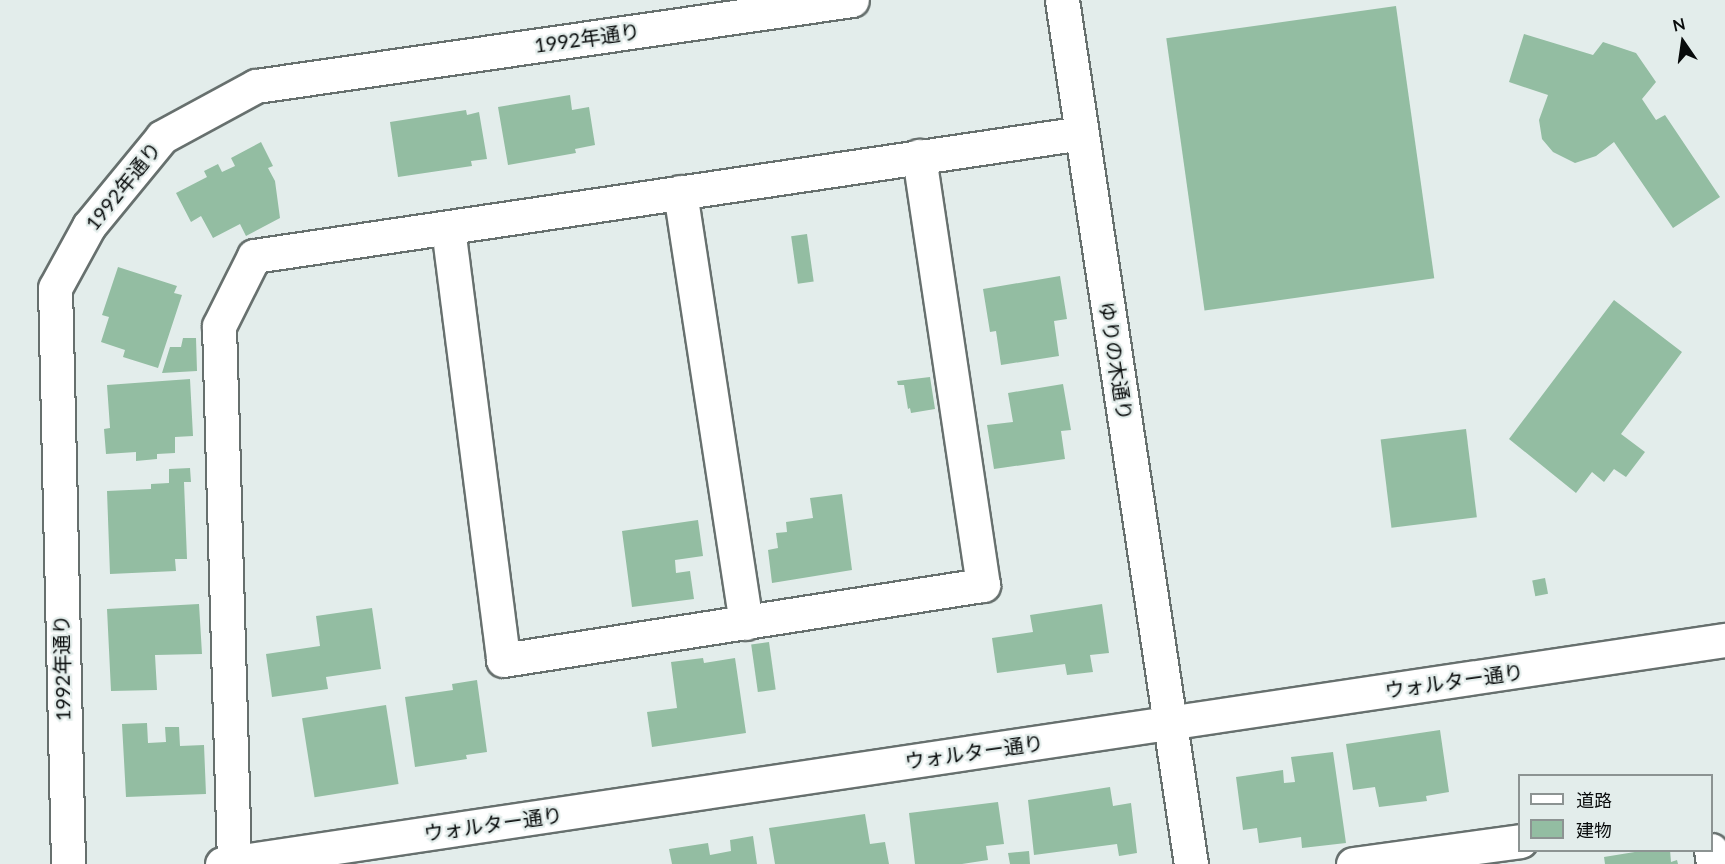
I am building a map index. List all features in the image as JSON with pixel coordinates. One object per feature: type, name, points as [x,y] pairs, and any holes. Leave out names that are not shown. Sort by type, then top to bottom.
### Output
[{"type":"street","name":"1992年通り","points":[[68,864],[55,288],[89,226],[162,137],[256,86],[852,0]]},
{"type":"street","name":"ゆりの木通り","points":[[1062,0],[1191,864]]},
{"type":"street","points":[[228,863],[219,326],[254,256],[1082,133]]},
{"type":"street","points":[[448,228],[503,660],[746,623],[983,585],[919,156]]},
{"type":"street","points":[[680,192],[746,623]]},
{"type":"street","name":"ウォルター通り","points":[[228,863],[1725,640]]},
{"type":"street","points":[[1353,864],[1460,856],[1518,842]]},
{"type":"building","points":[[1396,6],[1434,278],[1205,311],[1166,38]]},
{"type":"building","points":[[1524,34],[1593,55],[1603,42],[1636,53],[1656,82],[1642,99],[1656,120],[1665,115],[1720,197],[1673,228],[1614,142],[1596,156],[1575,163],[1553,152],[1542,139],[1539,120],[1548,95],[1509,82]]},
{"type":"building","points":[[570,95],[572,110],[589,107],[595,145],[575,149],[576,153],[508,165],[498,107]]},
{"type":"building","points":[[466,110],[467,115],[479,112],[487,159],[471,161],[472,166],[398,177],[390,122]]},
{"type":"building","points":[[261,142],[273,166],[268,168],[275,181],[280,218],[246,236],[240,224],[213,238],[201,216],[191,222],[176,193],[207,177],[204,171],[218,164],[222,172],[235,166],[231,158]]},
{"type":"building","points":[[807,234],[814,282],[798,284],[791,236]]},
{"type":"building","points":[[118,267],[177,286],[174,293],[182,295],[158,368],[123,357],[125,350],[101,342],[109,317],[102,315]]},
{"type":"building","points":[[1060,276],[1067,319],[1054,321],[1059,356],[1001,365],[996,331],[990,332],[983,289]]},
{"type":"building","points":[[1614,300],[1682,352],[1621,434],[1645,452],[1626,477],[1614,469],[1604,482],[1592,472],[1576,493],[1509,439]]},
{"type":"building","points":[[183,338],[196,338],[197,371],[162,373],[170,347],[181,347]]},
{"type":"building","points":[[930,377],[935,409],[911,413],[910,408],[908,409],[904,385],[898,385],[897,381]]},
{"type":"building","points":[[190,379],[193,436],[175,437],[175,453],[157,454],[157,459],[136,461],[136,452],[106,454],[104,429],[110,428],[107,385]]},
{"type":"building","points":[[1063,384],[1071,430],[1061,431],[1065,459],[994,469],[987,425],[1013,422],[1008,393]]},
{"type":"building","points":[[1466,429],[1477,517],[1391,528],[1381,439]]},
{"type":"building","points":[[190,468],[191,482],[184,482],[187,559],[175,559],[176,571],[110,574],[107,491],[151,489],[151,484],[169,483],[169,469]]},
{"type":"building","points":[[842,494],[852,570],[772,583],[768,550],[778,548],[776,533],[787,532],[786,522],[813,518],[810,498]]},
{"type":"building","points":[[698,520],[703,556],[675,560],[676,573],[690,571],[694,599],[632,607],[622,531]]},
{"type":"building","points":[[1545,578],[1548,594],[1535,596],[1532,580]]},
{"type":"building","points":[[199,604],[202,654],[155,655],[157,690],[111,691],[107,609]]},
{"type":"building","points":[[1102,604],[1109,653],[1090,655],[1093,672],[1067,675],[1065,664],[997,673],[992,638],[1033,632],[1030,615]]},
{"type":"building","points":[[372,608],[381,669],[326,677],[328,689],[272,697],[266,654],[320,646],[316,616]]},
{"type":"building","points":[[769,642],[776,690],[758,692],[751,645]]},
{"type":"building","points":[[703,658],[704,663],[735,658],[746,733],[652,747],[647,712],[677,708],[671,662]]},
{"type":"building","points":[[477,680],[487,752],[466,755],[467,759],[415,767],[405,697],[453,690],[452,684]]},
{"type":"building","points":[[386,705],[399,784],[315,797],[302,718]]},
{"type":"building","points":[[147,723],[148,743],[166,742],[165,727],[179,727],[180,746],[204,745],[206,794],[126,797],[122,724]]},
{"type":"building","points":[[1440,730],[1449,792],[1426,796],[1427,801],[1379,807],[1375,787],[1353,790],[1346,744]]},
{"type":"building","points":[[1333,752],[1346,843],[1302,848],[1301,837],[1259,843],[1257,828],[1243,830],[1236,777],[1283,770],[1284,783],[1295,782],[1291,757]]},
{"type":"building","points":[[1110,787],[1113,806],[1131,803],[1137,853],[1119,856],[1117,844],[1034,855],[1028,800]]},
{"type":"building","points":[[998,802],[1004,844],[986,846],[988,860],[962,864],[915,864],[909,813]]},
{"type":"building","points":[[865,814],[870,844],[885,842],[889,864],[775,864],[769,828]]},
{"type":"building","points":[[753,836],[757,864],[672,864],[669,849],[708,843],[710,855],[731,851],[730,840]]},
{"type":"building","points":[[1029,851],[1030,864],[1010,864],[1008,853]]},
{"type":"building","points":[[1635,852],[1670,852],[1671,862],[1677,860],[1678,864],[1605,864],[1604,857]]}]
